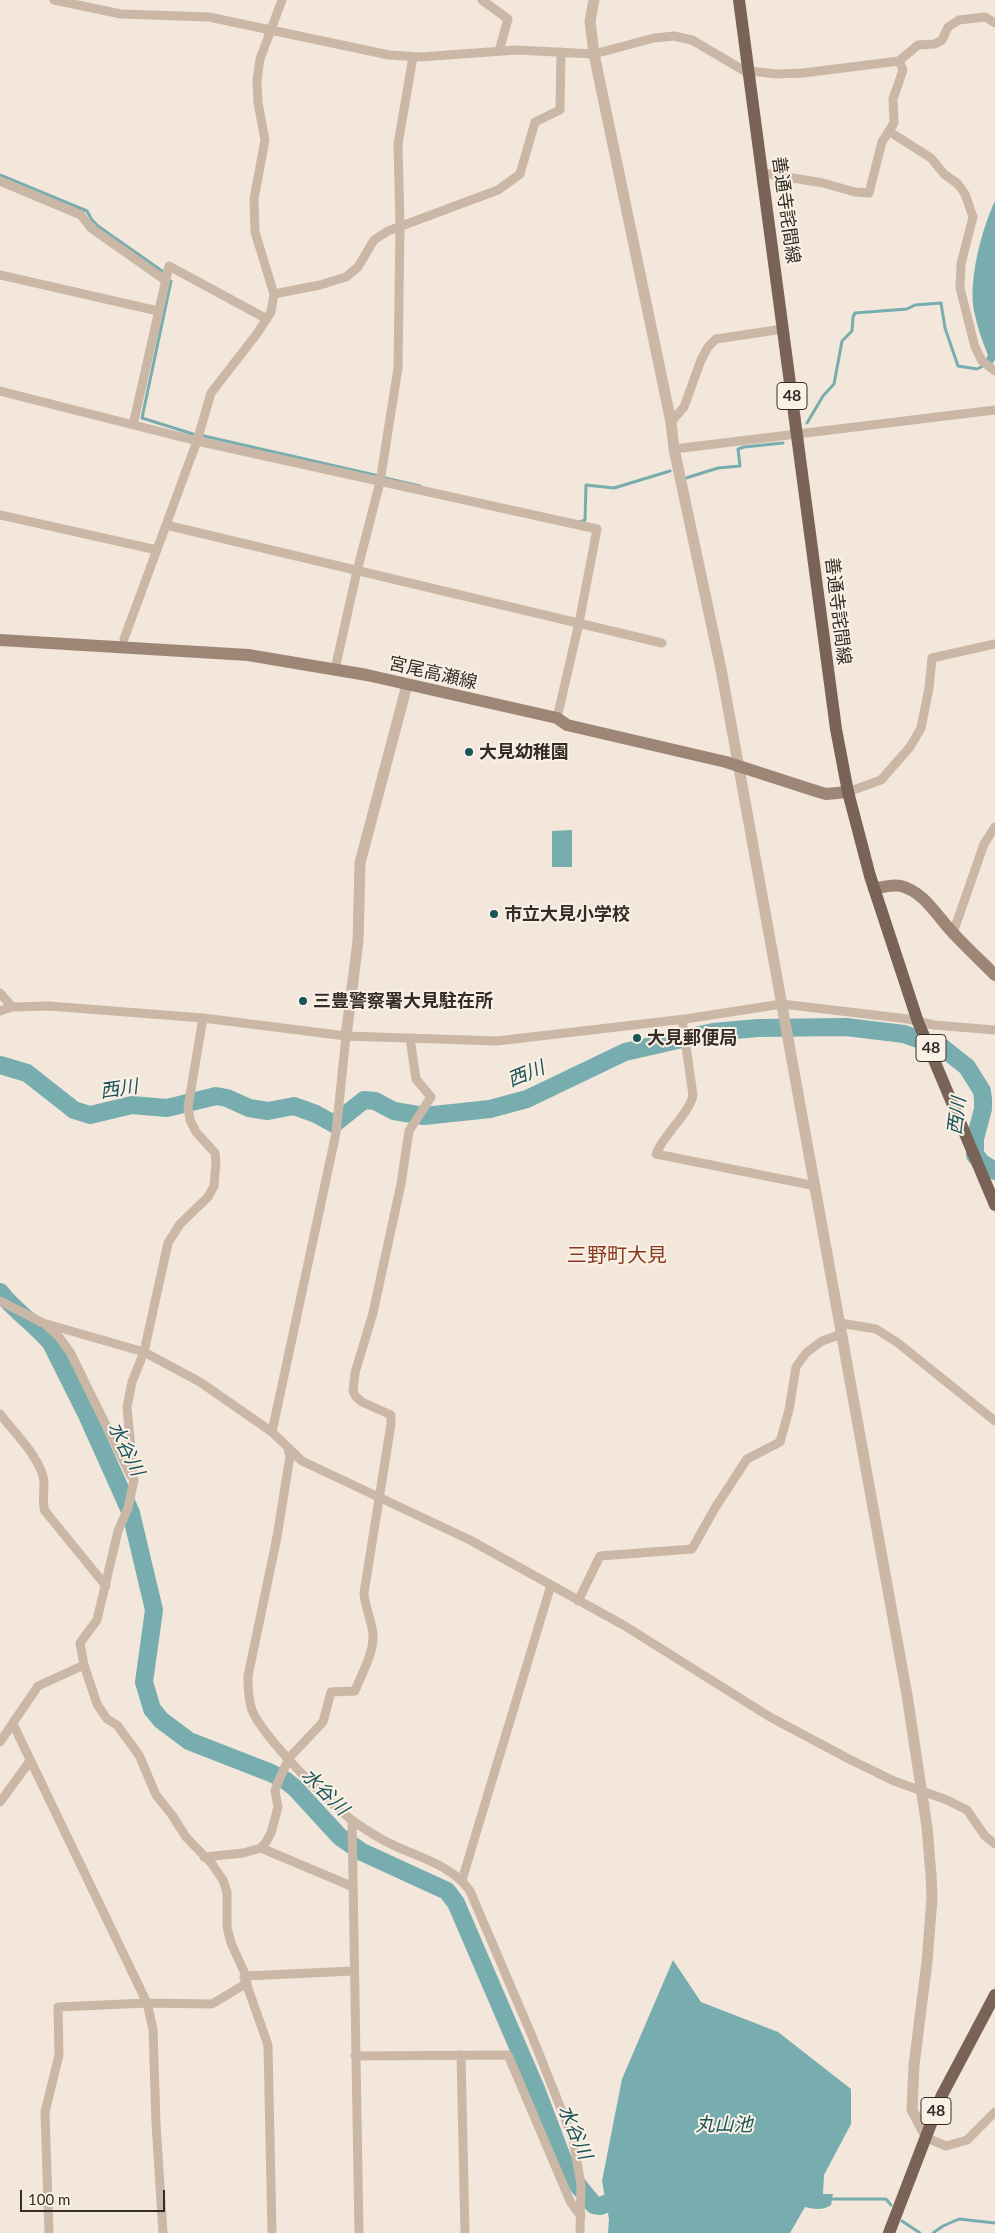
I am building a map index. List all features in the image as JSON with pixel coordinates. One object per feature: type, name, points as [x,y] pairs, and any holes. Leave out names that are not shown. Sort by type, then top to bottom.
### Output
[{"type":"main road","name":"善通寺詫間線","points":[[739,0],[836,729],[848,792],[874,889],[918,1022],[995,1205]]},
{"type":"main road","name":"宮尾高瀬線","points":[[0,640],[219,652],[335,669],[557,718],[567,725],[739,766],[826,794],[848,792]]},
{"type":"main road","points":[[874,889],[901,886],[914,892],[925,900],[952,933],[995,975]]},
{"type":"main road","name":"48","points":[[889,2233],[942,2095],[995,1994]]},
{"type":"street","points":[[54,0],[121,14],[209,17],[389,55],[413,57],[499,51],[594,54],[654,38],[674,36],[692,40],[743,70],[776,74],[803,73],[899,61],[918,45],[935,44],[942,40],[948,26],[959,20],[985,17],[995,23]]},
{"type":"street","points":[[124,639],[197,441],[211,393],[271,312],[274,294],[255,232],[254,199],[265,140],[258,104],[257,80],[260,60],[269,30],[282,0]]},
{"type":"street","points":[[482,0],[508,19],[499,51]]},
{"type":"street","points":[[594,0],[590,21],[594,54],[671,422],[674,449],[722,668],[905,1686],[927,1827],[932,1898],[927,1962],[914,2064],[912,2110],[927,2138],[946,2146],[967,2140],[995,2112]]},
{"type":"street","points":[[274,294],[320,285],[346,277],[358,267],[374,240],[400,226],[498,190],[520,174],[535,122],[560,110],[561,52]]},
{"type":"street","points":[[335,669],[357,571],[380,482],[398,368],[400,226],[398,144],[413,57]]},
{"type":"street","points":[[763,173],[823,182],[855,192],[869,193],[882,142],[894,123],[893,99],[903,70],[899,61]]},
{"type":"street","points":[[890,132],[931,158],[944,174],[958,184],[964,194],[973,217],[961,264],[960,288],[975,347],[982,361],[995,371]]},
{"type":"street","points":[[0,181],[81,216],[91,228],[165,280]]},
{"type":"street","points":[[133,425],[169,266],[267,319]]},
{"type":"street","points":[[0,276],[158,311]]},
{"type":"street","points":[[671,422],[684,407],[701,360],[708,347],[716,339],[783,329]]},
{"type":"street","points":[[0,391],[197,441],[596,529],[579,624],[557,718]]},
{"type":"street","points":[[674,449],[995,410]]},
{"type":"street","points":[[0,515],[157,550]]},
{"type":"street","points":[[166,524],[662,643]]},
{"type":"street","points":[[848,792],[881,780],[910,747],[921,728],[929,688],[932,658],[995,644]]},
{"type":"street","points":[[272,1432],[336,1133],[358,941],[360,863],[407,685]]},
{"type":"street","points":[[952,933],[984,844],[995,826]]},
{"type":"street","points":[[0,993],[12,1007]]},
{"type":"street","points":[[0,1011],[12,1007],[49,1006],[203,1018],[346,1036],[497,1041],[682,1019],[782,1004],[934,1025],[995,1030]]},
{"type":"street","points":[[203,1018],[188,1107],[190,1120],[196,1132],[215,1153],[214,1186],[208,1197],[180,1224],[168,1243],[144,1352],[132,1382],[126,1407],[134,1480],[128,1508],[118,1531],[97,1620],[80,1643],[84,1665],[98,1704],[106,1719],[117,1725],[140,1755],[156,1795],[186,1837],[223,1880],[227,1892],[227,1927],[231,1943],[246,1979],[268,2044],[272,2233]]},
{"type":"street","points":[[682,1019],[693,1095],[691,1103],[668,1131],[656,1154],[816,1186]]},
{"type":"street","points":[[204,1856],[242,1854],[261,1848],[271,1833],[278,1807],[276,1791],[289,1758],[322,1722],[331,1692],[355,1691],[370,1652],[373,1636],[365,1606],[364,1593],[391,1424],[390,1416],[362,1402],[353,1391],[355,1373],[373,1313],[401,1184],[409,1132],[431,1097],[416,1079],[410,1038]]},
{"type":"street","points":[[0,1301],[43,1323],[144,1352],[200,1382],[272,1432],[302,1461],[470,1540],[625,1626],[770,1717],[886,1778],[948,1800],[967,1810],[985,1836],[995,1844]]},
{"type":"street","points":[[43,1323],[59,1337],[70,1352],[134,1480]]},
{"type":"street","points":[[578,1601],[600,1556],[692,1549],[715,1508],[747,1459],[780,1442],[789,1410],[796,1368],[806,1353],[841,1328],[863,1325],[876,1329],[898,1343],[995,1421]]},
{"type":"street","points":[[0,1414],[40,1467],[44,1478],[42,1502],[45,1510],[106,1586]]},
{"type":"street","points":[[288,1448],[290,1456],[277,1536],[248,1676],[248,1694],[252,1710],[267,1734],[352,1820],[385,1841],[445,1868],[462,1880],[470,1892],[532,2036],[573,2139],[580,2185],[580,2233]]},
{"type":"street","points":[[462,1880],[551,1586]]},
{"type":"street","points":[[0,1742],[38,1686],[84,1665]]},
{"type":"street","points":[[13,1724],[147,2003],[153,2029],[163,2233]]},
{"type":"street","points":[[0,1802],[30,1761]]},
{"type":"street","points":[[352,1820],[351,1886],[359,2233]]},
{"type":"street","points":[[261,1848],[351,1886]]},
{"type":"street","points":[[49,2233],[44,2112],[59,2055],[58,2007],[147,2003],[212,2004],[246,1979],[353,1971]]},
{"type":"street","points":[[461,2055],[465,2233]]},
{"type":"street","points":[[355,2056],[508,2055],[571,2203],[581,2216]]},
{"type":"water","points":[[995,201],[995,360],[991,365],[985,360],[988,355],[974,311],[973,285],[977,255],[985,225]]},
{"type":"water","points":[[572,830],[572,867],[552,867],[552,831]]},
{"type":"water","name":"丸山池","points":[[673,1960],[701,2002],[778,2032],[851,2089],[851,2124],[824,2175],[823,2194],[833,2194],[831,2205],[821,2209],[805,2207],[790,2233],[608,2233],[609,2219],[602,2181],[622,2079]]},
{"type":"waterway","points":[[0,175],[87,211],[98,226],[162,271]]},
{"type":"waterway","points":[[171,281],[142,418],[193,434]]},
{"type":"waterway","points":[[807,423],[823,396],[834,384],[842,341],[852,331],[855,313],[907,309],[915,305],[941,303],[945,328],[958,366],[977,369],[983,366]]},
{"type":"waterway","points":[[204,436],[379,476]]},
{"type":"waterway","points":[[686,478],[718,468],[740,466],[738,449],[783,443]]},
{"type":"waterway","points":[[580,522],[585,520],[586,485],[614,488],[670,471]]},
{"type":"waterway","points":[[385,478],[420,486]]},
{"type":"waterway","name":"西川","points":[[0,1065],[27,1073],[74,1110],[90,1115],[132,1105],[167,1108],[216,1096],[227,1098],[249,1108],[268,1111],[294,1106],[316,1114],[334,1124],[364,1100],[375,1101],[394,1111],[424,1116],[490,1109],[527,1099],[625,1052],[713,1032],[758,1028],[846,1027],[904,1034],[943,1048],[967,1067],[982,1091],[983,1099],[983,1109],[975,1139],[975,1155],[982,1163],[995,1171]]},
{"type":"waterway","name":"水谷川","points":[[0,1292],[51,1343],[87,1415],[131,1513],[154,1610],[144,1682],[152,1709],[161,1720],[189,1741],[285,1780],[295,1788],[340,1837],[362,1852],[447,1891],[456,1903],[536,2089],[568,2173],[594,2205],[600,2206],[629,2195]]},
{"type":"waterway","points":[[833,2199],[886,2199],[891,2205]]},
{"type":"waterway","points":[[933,2233],[959,2219],[995,2223]]},
{"type":"waterway","points":[[902,2221],[920,2233]]},
{"type":"place","name":"大見幼稚園","points":[[469,752]]},
{"type":"place","name":"市立大見小学校","points":[[494,914]]},
{"type":"place","name":"三豊警察署大見駐在所","points":[[303,1001]]},
{"type":"place","name":"大見郵便局","points":[[637,1038]]},
{"type":"district","name":"三野町大見","points":[[617,1256]]}]
